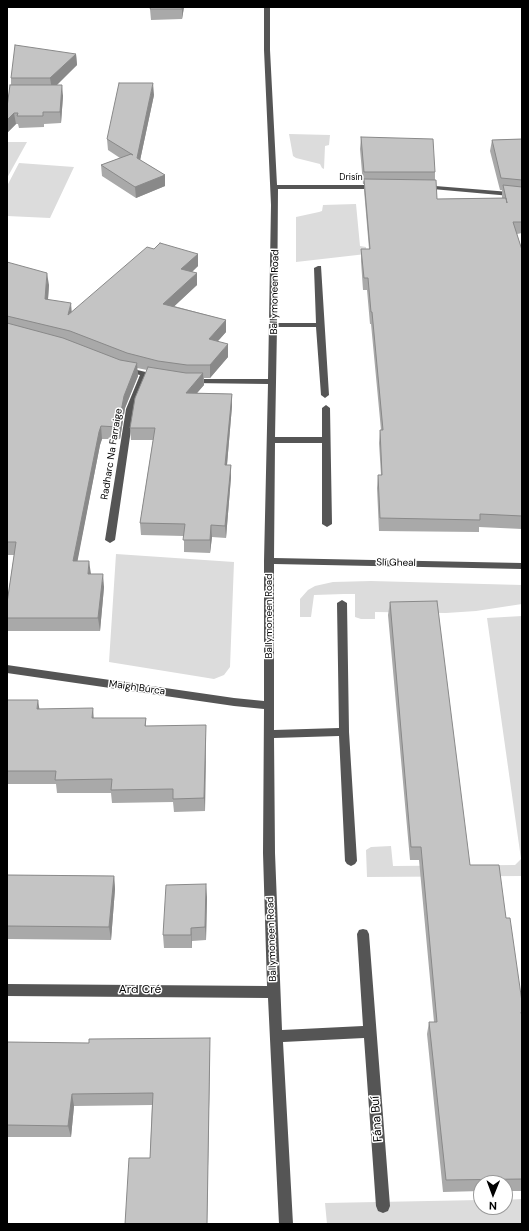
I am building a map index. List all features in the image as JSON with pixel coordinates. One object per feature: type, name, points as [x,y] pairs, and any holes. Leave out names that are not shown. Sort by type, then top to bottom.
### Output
[{"type":"street","name":"Ballymoneen Road","points":[[267,7],[270,118],[275,187],[274,325],[269,561],[269,853],[274,992],[286,1224]]},
{"type":"street","name":"Drisín","points":[[275,187],[388,187]]},
{"type":"street","points":[[419,187],[522,195]]},
{"type":"street","points":[[318,268],[325,394]]},
{"type":"street","points":[[274,325],[320,325]]},
{"type":"street","points":[[114,365],[145,374],[166,378]]},
{"type":"street","name":"Radharc Na Farraige","points":[[110,540],[130,409],[145,374]]},
{"type":"street","points":[[180,380],[273,382]]},
{"type":"street","points":[[326,408],[327,524]]},
{"type":"street","points":[[272,440],[327,440]]},
{"type":"street","name":"Slí Gheal","points":[[269,561],[522,566]]},
{"type":"street","points":[[342,602],[344,732],[351,861]]},
{"type":"street","name":"Maigh Búrca","points":[[7,669],[268,706]]},
{"type":"street","points":[[269,734],[344,732]]},
{"type":"street","name":"Fána Buí","points":[[363,934],[383,1206]]},
{"type":"street","name":"Ard Cré","points":[[7,990],[274,992]]},
{"type":"street","points":[[277,1036],[370,1032]]},
{"type":"shaded area","points":[[289,134],[330,135],[329,145],[325,146],[324,169],[320,164],[293,156]]},
{"type":"shaded area","points":[[7,142],[27,142],[7,178]]},
{"type":"shaded area","points":[[19,163],[74,167],[50,218],[7,216],[7,186]]},
{"type":"shaded area","points":[[356,204],[360,246],[366,247],[366,254],[296,262],[296,217],[322,211],[323,205]]},
{"type":"shaded area","points":[[116,554],[234,562],[230,667],[224,675],[214,679],[109,662]]},
{"type":"shaded area","points":[[371,581],[522,585],[522,604],[476,611],[446,613],[375,612],[375,619],[361,619],[355,617],[355,594],[314,595],[311,617],[300,617],[300,599],[308,590],[315,586],[333,582]]},
{"type":"shaded area","points":[[522,616],[522,876],[367,877],[366,850],[371,847],[391,846],[393,866],[515,865],[521,859],[487,618]]},
{"type":"shaded area","points":[[522,1199],[522,1224],[327,1224],[325,1203],[473,1200],[473,1215],[513,1215],[513,1200]]},
{"type":"building","points":[[151,7],[182,7],[182,9],[150,9]]},
{"type":"building","points":[[15,45],[76,54],[50,78],[11,78]]},
{"type":"building","points":[[119,83],[153,83],[137,158],[165,175],[135,187],[101,165],[131,154],[133,155],[107,139]]},
{"type":"building","points":[[10,85],[62,85],[60,112],[43,112],[43,116],[17,116],[18,113],[14,113],[7,120]]},
{"type":"building","points":[[361,137],[433,139],[435,172],[364,172]]},
{"type":"building","points":[[522,139],[522,180],[501,178],[492,140]]},
{"type":"building","points":[[364,179],[436,180],[437,199],[506,198],[503,185],[522,187],[522,222],[513,222],[522,250],[522,516],[480,514],[480,520],[380,518],[378,475],[382,475],[380,430],[383,430],[368,278],[364,278],[361,249],[370,249]]},
{"type":"building","points":[[160,243],[198,254],[181,269],[197,273],[163,304],[226,320],[209,339],[228,344],[210,365],[187,365],[158,361],[127,353],[70,331],[7,316],[7,262],[47,273],[45,299],[71,303],[68,315],[147,247],[154,249]]},
{"type":"building","points":[[7,323],[63,338],[120,360],[137,363],[124,396],[118,427],[101,426],[99,432],[73,561],[89,561],[88,574],[103,574],[98,618],[7,618],[7,603],[16,542],[7,542]]},
{"type":"building","points":[[148,367],[186,373],[203,373],[186,393],[232,394],[225,465],[231,465],[225,526],[211,525],[210,540],[183,540],[185,524],[140,523],[155,428],[130,428],[135,398]]},
{"type":"building","points":[[437,601],[470,865],[499,865],[506,918],[510,918],[522,1002],[522,1179],[513,1179],[513,1175],[473,1175],[473,1180],[446,1180],[429,1022],[437,1022],[421,847],[411,847],[390,602]]},
{"type":"building","points":[[7,700],[38,700],[37,709],[93,708],[92,718],[146,718],[145,726],[206,725],[204,798],[173,799],[173,789],[111,790],[112,779],[55,780],[56,771],[7,771]]},
{"type":"building","points":[[7,875],[114,876],[109,927],[7,926]]},
{"type":"building","points":[[206,884],[205,927],[191,928],[191,935],[163,935],[166,885]]},
{"type":"building","points":[[210,1038],[207,1224],[125,1224],[129,1158],[150,1158],[153,1093],[72,1094],[68,1126],[7,1125],[7,1042],[89,1043],[89,1039]]}]
